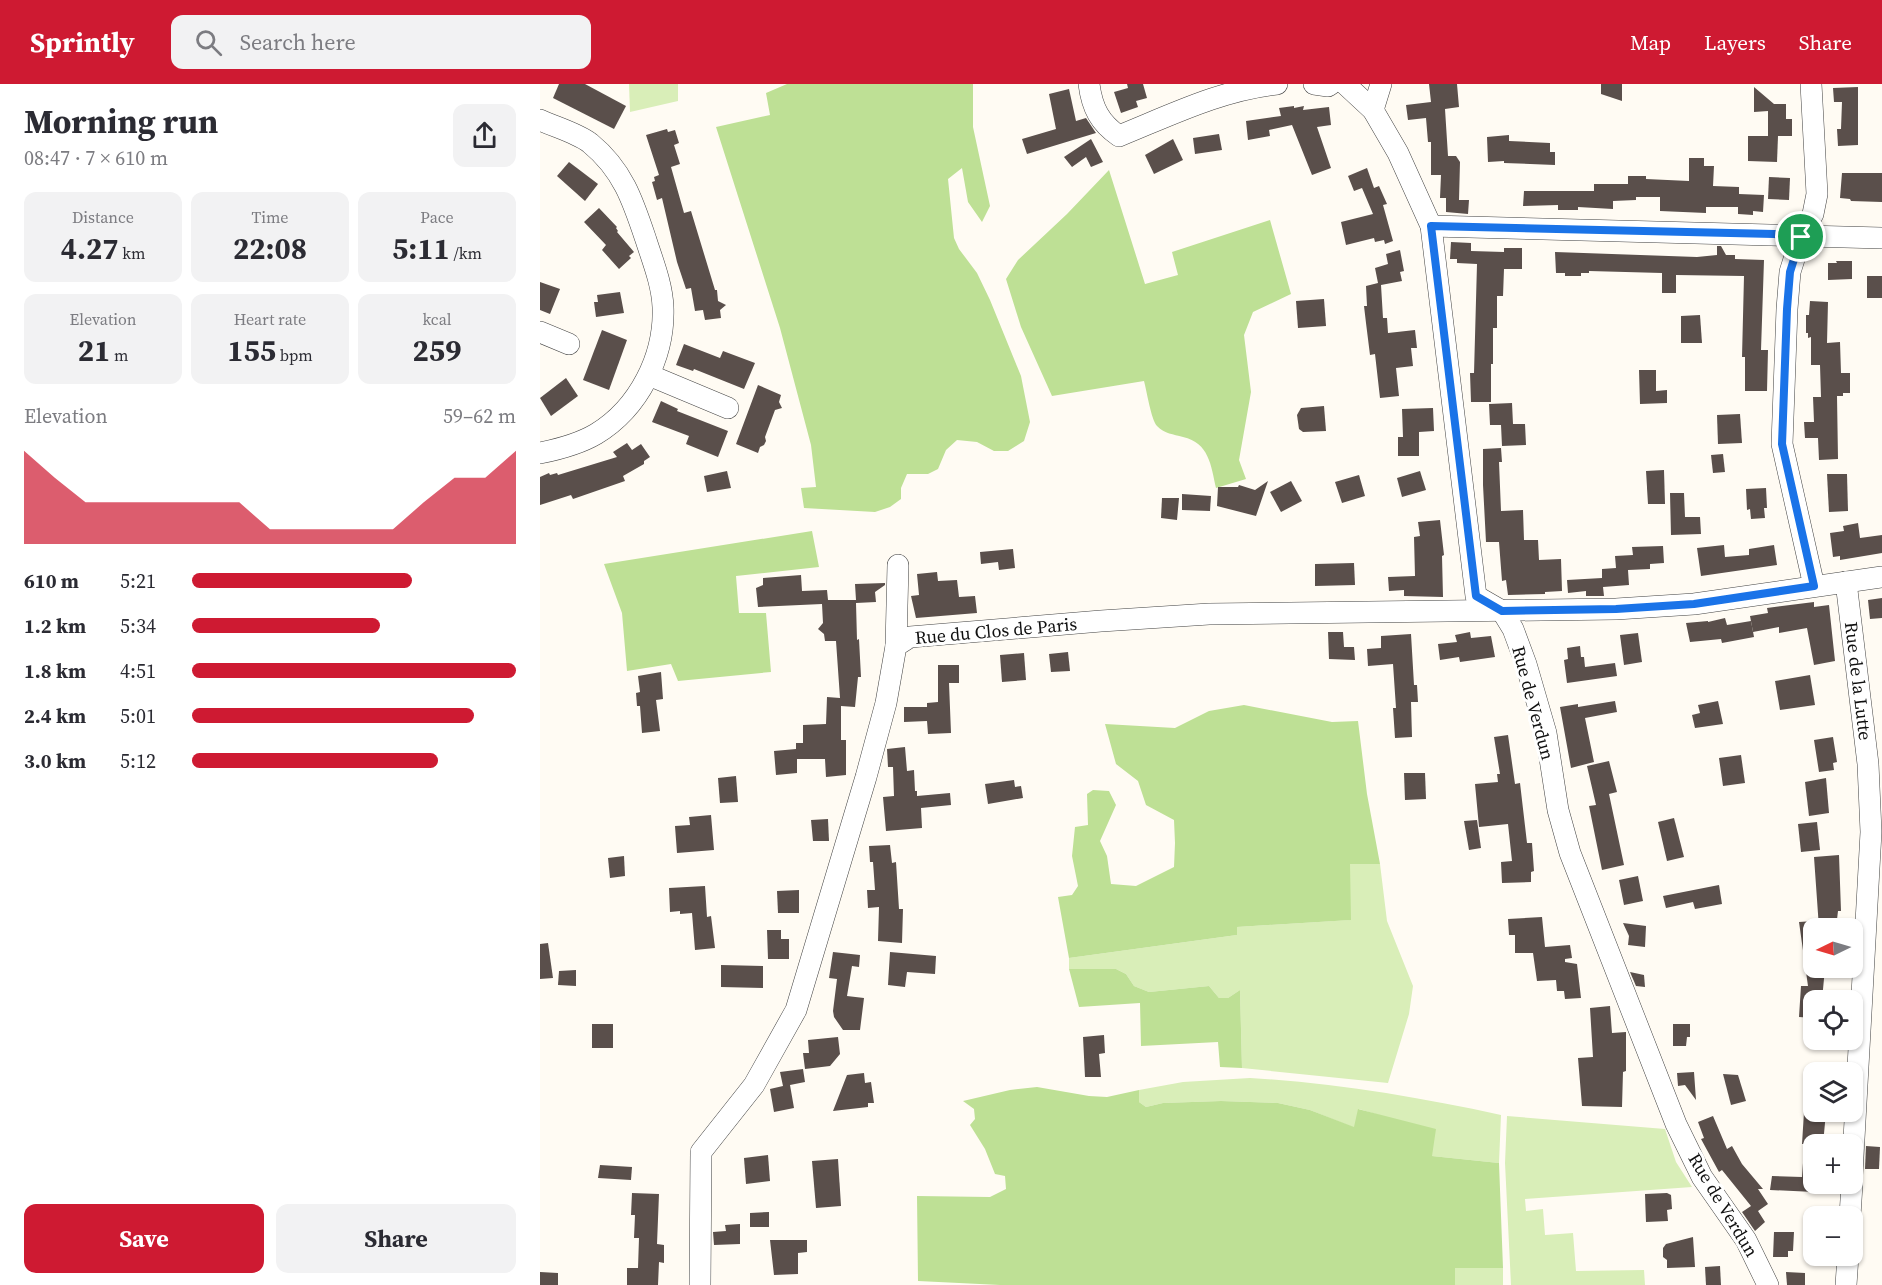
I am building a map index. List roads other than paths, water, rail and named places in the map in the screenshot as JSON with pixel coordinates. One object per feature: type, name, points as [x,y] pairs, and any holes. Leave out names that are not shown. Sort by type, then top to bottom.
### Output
[{"type":"street","points":[[1089,84],[1098,117],[1106,127],[1119,136],[1210,99],[1254,86],[1277,84]]},
{"type":"street","points":[[1314,84],[1328,86],[1331,84]]},
{"type":"street","points":[[1345,84],[1373,110],[1398,153],[1431,226],[1476,596],[1502,611]]},
{"type":"street","points":[[1373,110],[1381,84]]},
{"type":"street","points":[[1811,84],[1816,194],[1813,214],[1801,237],[1790,272],[1782,444],[1814,586]]},
{"type":"street","points":[[540,120],[588,142],[608,160],[625,184],[658,278],[663,305],[662,333],[658,354],[649,375],[624,412],[596,434],[577,443],[540,453]]},
{"type":"street","points":[[1431,226],[1882,238]]},
{"type":"street","points":[[540,332],[569,344]]},
{"type":"street","points":[[649,375],[728,408]]},
{"type":"street","points":[[896,646],[898,565]]},
{"type":"street","name":"Rue du Clos de Paris","points":[[700,1285],[701,1152],[754,1084],[796,1010],[866,777],[886,703],[896,646],[910,637],[1209,614],[1616,609],[1683,605],[1882,577]]},
{"type":"street","name":"Rue de la Lutte","points":[[1846,582],[1868,764],[1874,950],[1856,1134]]},
{"type":"street","name":"Rue de Verdun","points":[[1502,611],[1513,629],[1526,663],[1546,733],[1558,810],[1570,853],[1586,896],[1676,1124],[1702,1177],[1746,1240],[1768,1285]]},
{"type":"street","points":[[1846,1285],[1847,1266]]}]
